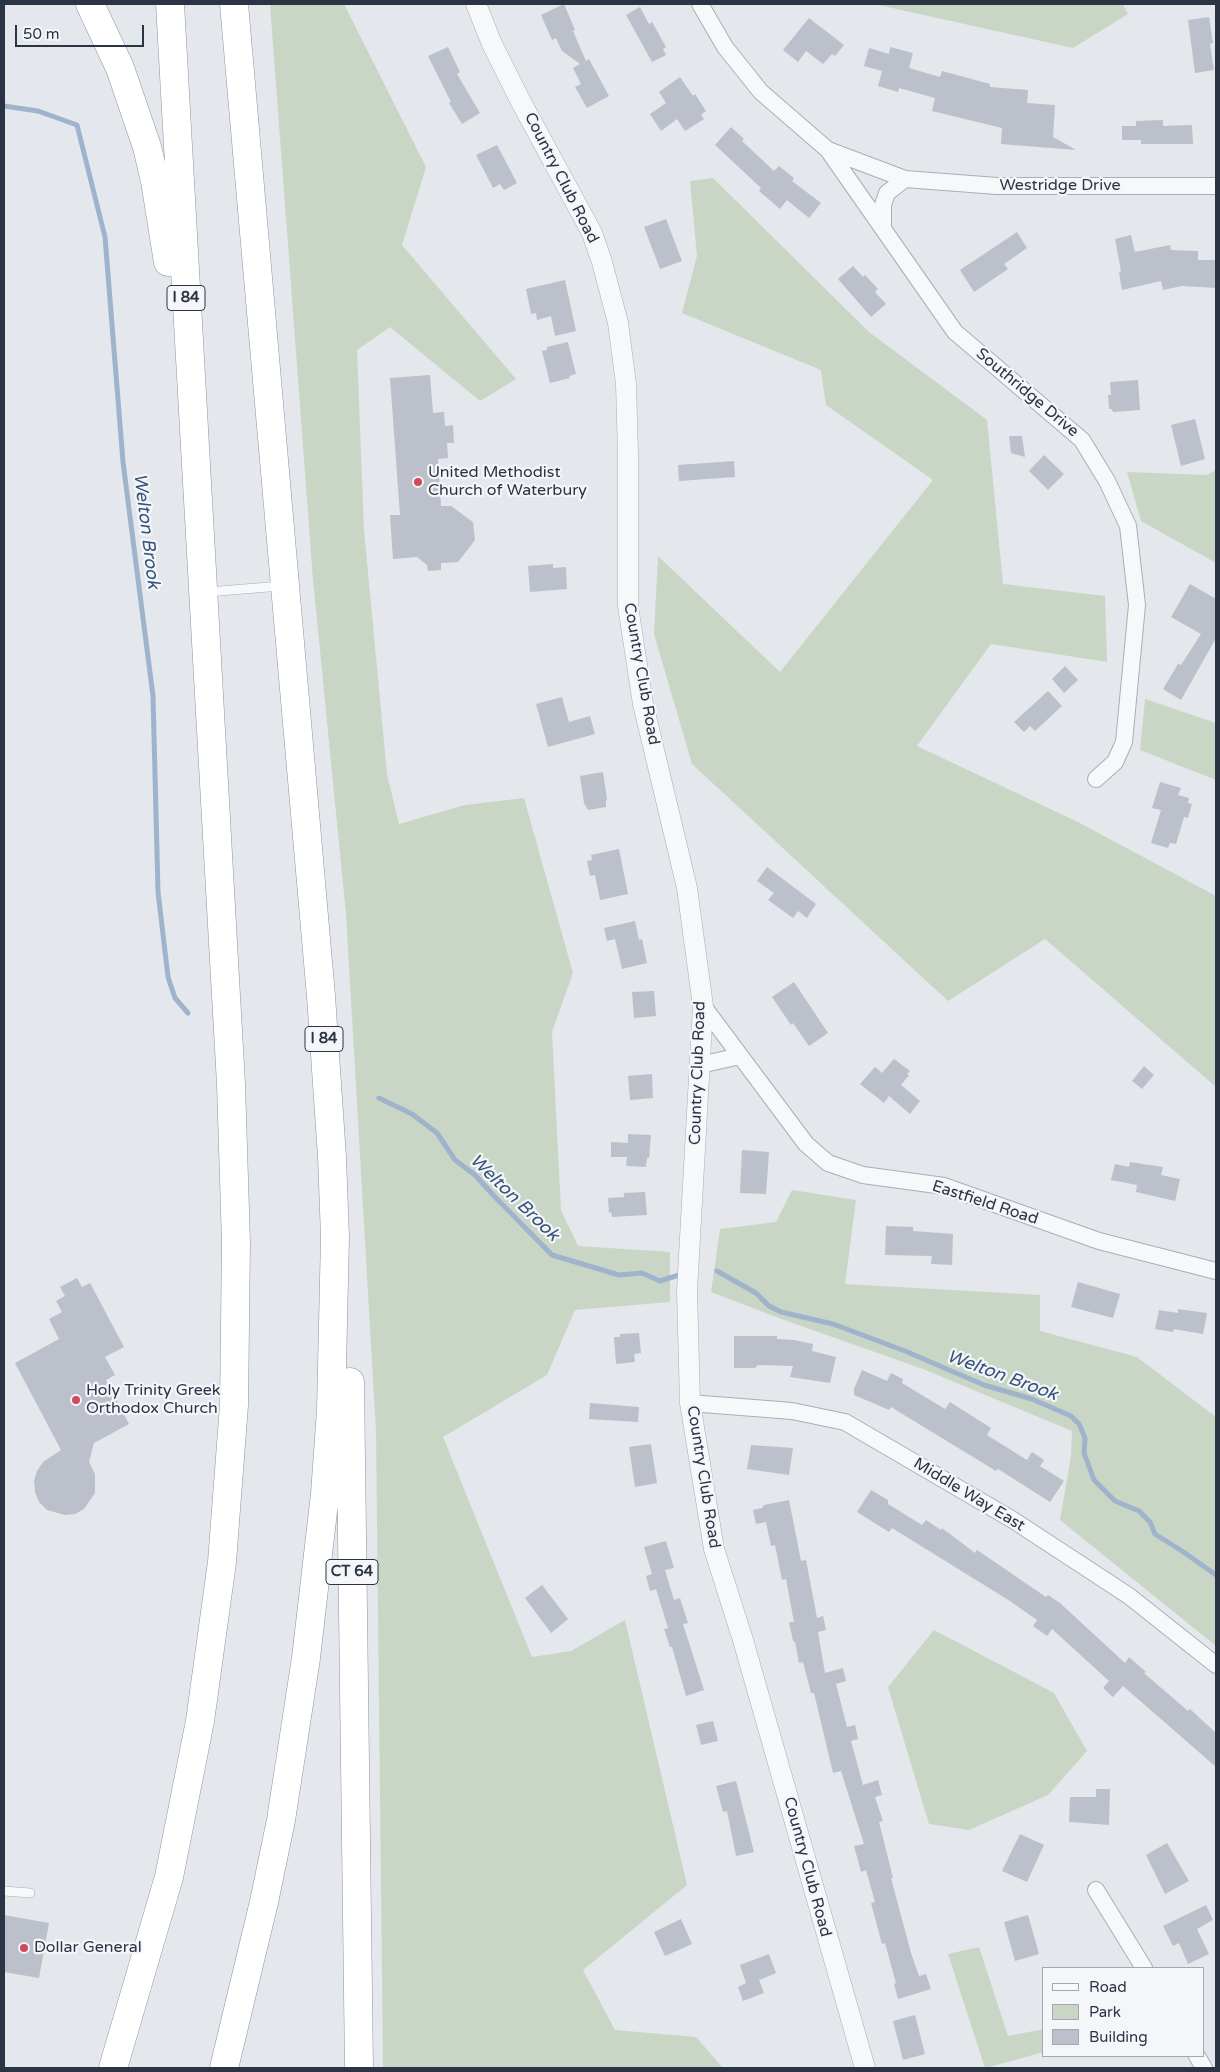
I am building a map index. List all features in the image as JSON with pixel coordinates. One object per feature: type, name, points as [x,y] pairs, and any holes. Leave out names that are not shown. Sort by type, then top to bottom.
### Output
[{"type":"highway","points":[[90,4],[120,68],[134,107],[155,181],[167,255],[203,592]]},
{"type":"highway","name":"I 84","points":[[114,2068],[130,2007],[169,1877],[200,1721],[222,1562],[233,1414],[236,1325],[234,1162],[170,4]]},
{"type":"highway","name":"I 84","points":[[224,2068],[264,1902],[282,1811],[306,1658],[326,1494],[332,1410],[335,1246],[327,1077],[234,4]]},
{"type":"highway","name":"CT 64","points":[[327,1077],[344,1236],[349,1314],[359,2068]]},
{"type":"street","name":"Country Club Road","points":[[476,4],[492,44],[517,94],[592,233],[602,262],[618,323],[626,393],[628,606],[643,704],[687,888],[703,1006],[688,1291],[690,1403],[714,1550],[746,1650],[865,2068]]},
{"type":"street","name":"Westridge Drive","points":[[700,4],[725,47],[761,92],[828,150],[905,179],[997,186],[1216,186]]},
{"type":"street","name":"Southridge Drive","points":[[828,150],[955,332],[1082,440],[1107,481],[1128,526],[1137,605],[1124,742],[1116,762],[1096,779]]},
{"type":"street","points":[[883,228],[883,205],[888,193],[905,179]]},
{"type":"street","name":"Eastfield Road","points":[[703,1006],[806,1144],[828,1163],[863,1175],[944,1186],[1099,1241],[1216,1271]]},
{"type":"street","points":[[700,1065],[740,1056]]},
{"type":"street","name":"Middle Way East","points":[[690,1403],[792,1411],[845,1422],[1038,1536],[1128,1596],[1216,1665]]},
{"type":"street","points":[[1096,1890],[1143,1967]]},
{"type":"street","points":[[1198,2057],[1204,2068]]},
{"type":"lane","points":[[203,592],[284,586]]},
{"type":"lane","points":[[4,1891],[30,1893]]},
{"type":"green space","points":[[270,4],[344,4],[426,167],[402,245],[516,379],[480,401],[390,327],[357,350],[364,530],[387,774],[399,824],[465,805],[524,798],[573,973],[552,1032],[561,1210],[578,1246],[670,1252],[670,1302],[575,1310],[547,1375],[443,1437],[532,1657],[571,1651],[625,1620],[687,1885],[583,1970],[615,2030],[696,2037],[723,2068],[383,2068],[376,1431],[346,914],[313,580]]},
{"type":"green space","points":[[874,4],[1123,4],[1128,14],[1073,48]]},
{"type":"green space","points":[[713,178],[869,332],[987,420],[1003,584],[1105,596],[1107,662],[991,644],[917,746],[1080,823],[1216,896],[1216,1087],[1045,939],[948,1001],[692,764],[654,634],[658,556],[780,672],[933,480],[826,405],[821,370],[682,313],[697,256],[690,181]]},
{"type":"green space","points":[[1216,470],[1216,563],[1141,521],[1127,472],[1207,475]]},
{"type":"green space","points":[[1145,699],[1216,723],[1216,780],[1140,750]]},
{"type":"green space","points":[[792,1190],[856,1200],[845,1284],[1040,1295],[1040,1331],[1137,1357],[1216,1417],[1216,1646],[1060,1520],[1071,1456],[1072,1431],[923,1369],[711,1292],[720,1229],[776,1222]]},
{"type":"green space","points":[[934,1630],[1054,1693],[1087,1751],[1048,1795],[969,1830],[929,1824],[888,1687]]},
{"type":"green space","points":[[979,1947],[1008,2036],[1042,2029],[1042,2053],[985,2068],[948,1954]]},
{"type":"building","points":[[564,4],[586,61],[589,59],[609,96],[587,108],[575,87],[581,84],[573,68],[580,64],[562,51],[556,38],[552,40],[541,15]]},
{"type":"building","points":[[640,7],[649,24],[652,22],[666,47],[663,49],[666,55],[652,62],[626,15]]},
{"type":"building","points":[[1209,17],[1213,43],[1210,44],[1214,70],[1195,73],[1188,20]]},
{"type":"building","points":[[809,18],[844,45],[835,56],[832,54],[823,64],[806,51],[798,62],[783,50]]},
{"type":"building","points":[[448,47],[460,72],[457,74],[480,113],[462,124],[449,103],[451,102],[428,56]]},
{"type":"building","points":[[890,47],[913,53],[909,68],[940,77],[942,71],[990,84],[990,87],[1028,90],[1027,103],[1055,105],[1053,137],[1076,150],[1001,144],[1002,128],[932,111],[935,98],[899,88],[898,92],[878,86],[882,71],[864,66],[869,48],[889,54]]},
{"type":"building","points":[[680,77],[693,96],[695,94],[706,111],[701,115],[704,119],[685,131],[677,119],[661,131],[650,114],[666,103],[659,92]]},
{"type":"building","points":[[1163,120],[1163,126],[1192,125],[1193,144],[1141,144],[1141,140],[1122,140],[1122,126],[1136,126],[1136,121]]},
{"type":"building","points":[[731,127],[744,139],[742,141],[774,171],[779,166],[794,178],[792,181],[821,203],[809,218],[787,200],[780,209],[759,191],[761,188],[715,145]]},
{"type":"building","points":[[497,145],[517,183],[504,190],[500,184],[493,188],[476,155]]},
{"type":"building","points":[[666,219],[682,261],[660,269],[644,227]]},
{"type":"building","points":[[1017,232],[1027,248],[1004,264],[1008,269],[974,292],[960,270]]},
{"type":"building","points":[[1131,235],[1135,252],[1170,245],[1171,250],[1198,251],[1198,260],[1216,260],[1216,288],[1182,286],[1163,290],[1161,281],[1122,290],[1119,273],[1121,271],[1115,239]]},
{"type":"building","points":[[853,266],[863,277],[865,275],[878,289],[875,292],[886,304],[871,317],[838,279]]},
{"type":"building","points":[[565,280],[576,331],[555,336],[551,316],[537,320],[536,313],[531,314],[526,289]]},
{"type":"building","points":[[568,342],[576,374],[569,376],[570,378],[550,383],[542,351],[547,350],[547,347]]},
{"type":"building","name":"United Methodist Church of Waterbury","points":[[430,375],[433,413],[444,412],[445,426],[453,425],[454,443],[447,443],[448,458],[438,459],[441,506],[451,506],[473,522],[475,540],[458,562],[441,563],[441,570],[428,571],[427,565],[417,557],[393,559],[390,515],[400,515],[390,378]]},
{"type":"building","points":[[1138,380],[1140,410],[1113,412],[1112,409],[1109,409],[1108,395],[1111,395],[1110,382]]},
{"type":"building","points":[[1195,419],[1205,459],[1181,466],[1171,425]]},
{"type":"building","points":[[1009,436],[1022,436],[1025,457],[1011,453]]},
{"type":"building","points":[[1044,455],[1064,474],[1048,490],[1029,471]]},
{"type":"building","points":[[734,461],[735,477],[679,481],[678,465]]},
{"type":"building","points":[[553,564],[553,568],[566,567],[567,589],[530,592],[528,566]]},
{"type":"building","points":[[1190,584],[1216,599],[1216,638],[1181,700],[1163,689],[1178,664],[1181,665],[1201,634],[1171,617]]},
{"type":"building","points":[[1065,666],[1078,680],[1064,693],[1052,679]]},
{"type":"building","points":[[1048,691],[1062,706],[1035,731],[1030,726],[1024,732],[1014,722]]},
{"type":"building","points":[[562,697],[569,722],[590,716],[595,734],[548,747],[536,704]]},
{"type":"building","points":[[603,772],[607,799],[606,807],[588,810],[584,803],[580,776]]},
{"type":"building","points":[[1160,782],[1181,788],[1178,795],[1189,798],[1188,803],[1192,804],[1188,818],[1184,817],[1176,844],[1170,843],[1168,848],[1151,843],[1161,810],[1152,808]]},
{"type":"building","points":[[619,849],[628,894],[600,900],[595,875],[590,876],[587,861],[592,860],[591,855]]},
{"type":"building","points":[[767,867],[816,904],[807,918],[798,911],[793,918],[768,900],[774,893],[757,881]]},
{"type":"building","points":[[635,921],[639,940],[642,939],[647,963],[622,969],[615,939],[607,941],[604,928]]},
{"type":"building","points":[[794,982],[828,1033],[809,1046],[793,1023],[791,1025],[772,997]]},
{"type":"building","points":[[654,991],[656,1016],[634,1018],[632,992]]},
{"type":"building","points":[[894,1059],[910,1071],[901,1085],[920,1101],[910,1114],[889,1096],[884,1103],[860,1084],[875,1067],[882,1073]]},
{"type":"building","points":[[1144,1066],[1154,1075],[1142,1089],[1132,1081]]},
{"type":"building","points":[[652,1074],[653,1098],[630,1100],[628,1076]]},
{"type":"building","points":[[628,1134],[651,1135],[649,1158],[647,1158],[646,1167],[626,1166],[627,1157],[611,1157],[611,1142],[628,1143]]},
{"type":"building","points":[[742,1150],[769,1152],[766,1194],[740,1193]]},
{"type":"building","points":[[1130,1162],[1163,1167],[1161,1175],[1180,1179],[1175,1201],[1136,1192],[1137,1185],[1111,1180],[1115,1164],[1129,1167]]},
{"type":"building","points":[[645,1192],[647,1215],[612,1217],[611,1212],[609,1213],[608,1198],[624,1197],[624,1193]]},
{"type":"building","points":[[886,1226],[913,1227],[913,1231],[953,1234],[952,1265],[931,1264],[932,1256],[885,1255]]},
{"type":"building","name":"Holy Trinity Greek Orthodox Church","points":[[77,1278],[82,1287],[90,1283],[124,1347],[105,1357],[115,1375],[106,1380],[129,1424],[94,1443],[89,1462],[95,1474],[95,1493],[84,1509],[75,1514],[65,1515],[47,1510],[39,1502],[35,1492],[34,1481],[37,1471],[43,1462],[61,1450],[15,1363],[59,1339],[49,1319],[62,1312],[56,1301],[65,1296],[60,1287]]},
{"type":"building","points":[[1078,1282],[1120,1294],[1113,1318],[1071,1307]]},
{"type":"building","points":[[1178,1309],[1207,1313],[1203,1334],[1174,1329],[1173,1332],[1155,1329],[1159,1310],[1178,1313]]},
{"type":"building","points":[[639,1333],[641,1353],[634,1354],[635,1362],[616,1364],[614,1337],[620,1337],[620,1334]]},
{"type":"building","points":[[734,1336],[777,1336],[777,1339],[813,1344],[812,1351],[836,1357],[830,1383],[790,1377],[793,1366],[758,1365],[755,1368],[734,1368]]},
{"type":"building","points":[[862,1370],[887,1381],[891,1373],[903,1379],[902,1383],[945,1409],[950,1402],[991,1428],[987,1435],[1027,1460],[1032,1452],[1044,1460],[1040,1466],[1064,1481],[1050,1502],[998,1469],[996,1471],[891,1407],[889,1410],[854,1395],[854,1389]]},
{"type":"building","points":[[590,1403],[639,1407],[638,1422],[589,1419]]},
{"type":"building","points":[[651,1444],[657,1483],[635,1487],[629,1447]]},
{"type":"building","points":[[751,1445],[793,1448],[789,1475],[747,1469]]},
{"type":"building","points":[[871,1490],[888,1500],[888,1504],[922,1525],[926,1520],[941,1530],[942,1528],[975,1553],[977,1550],[1046,1597],[1048,1595],[1060,1603],[1125,1663],[1129,1657],[1146,1672],[1144,1673],[1188,1711],[1190,1709],[1216,1733],[1216,1767],[1123,1686],[1113,1697],[1103,1688],[1109,1681],[1052,1629],[1047,1636],[1033,1626],[1037,1620],[1010,1601],[892,1528],[889,1532],[857,1512]]},
{"type":"building","points":[[789,1500],[801,1561],[806,1560],[817,1618],[823,1616],[826,1630],[818,1632],[825,1673],[843,1668],[846,1681],[836,1684],[847,1727],[855,1725],[858,1739],[851,1741],[863,1785],[878,1780],[882,1795],[875,1797],[883,1821],[879,1822],[893,1878],[891,1878],[919,1976],[926,1974],[931,1989],[898,1999],[894,1984],[896,1983],[885,1943],[882,1944],[871,1903],[875,1902],[866,1870],[861,1872],[854,1846],[864,1844],[841,1771],[833,1773],[814,1693],[811,1693],[803,1662],[799,1663],[795,1642],[793,1641],[789,1622],[794,1622],[786,1579],[782,1580],[775,1545],[771,1546],[766,1522],[756,1524],[753,1510],[762,1508],[764,1505]]},
{"type":"building","points":[[666,1541],[674,1568],[665,1570],[674,1600],[680,1598],[688,1623],[683,1624],[704,1690],[686,1696],[672,1647],[670,1647],[664,1629],[668,1628],[656,1589],[650,1591],[646,1576],[652,1574],[644,1547]]},
{"type":"building","points":[[542,1585],[568,1619],[551,1633],[525,1598]]},
{"type":"building","points":[[713,1721],[718,1741],[701,1745],[696,1725]]},
{"type":"building","points":[[736,1781],[754,1852],[736,1856],[727,1811],[723,1812],[716,1786]]},
{"type":"building","points":[[1096,1789],[1110,1789],[1109,1825],[1069,1822],[1070,1797],[1096,1797]]},
{"type":"building","points":[[1020,1834],[1044,1845],[1027,1882],[1002,1871]]},
{"type":"building","points":[[1167,1843],[1189,1881],[1165,1894],[1146,1855]]},
{"type":"building","points":[[1206,1905],[1213,1920],[1197,1929],[1209,1954],[1188,1964],[1179,1943],[1173,1946],[1163,1926]]},
{"type":"building","name":"Dollar General","points":[[4,1915],[49,1923],[39,1978],[4,1972]]},
{"type":"building","points":[[1028,1915],[1039,1954],[1015,1961],[1004,1922]]},
{"type":"building","points":[[681,1919],[692,1944],[665,1956],[654,1932]]},
{"type":"building","points":[[769,1954],[776,1973],[759,1980],[764,1993],[743,2001],[738,1987],[746,1983],[740,1965]]},
{"type":"building","points":[[915,2015],[925,2054],[903,2060],[893,2021]]},
{"type":"waterway","name":"Welton Brook","points":[[4,106],[38,111],[77,125],[105,237],[123,462],[153,696],[158,892],[168,977],[175,998],[188,1013]]},
{"type":"waterway","name":"Welton Brook","points":[[379,1098],[412,1114],[437,1133],[455,1160],[475,1175],[552,1255],[619,1275],[642,1273],[660,1281],[679,1275]]},
{"type":"waterway","name":"Welton Brook","points":[[717,1271],[756,1293],[769,1306],[781,1312],[833,1324],[905,1351],[984,1385],[1032,1399],[1071,1416],[1079,1424],[1085,1438],[1084,1453],[1094,1480],[1115,1501],[1139,1511],[1150,1522],[1155,1534],[1216,1575]]},
{"type":"place","name":"United Methodist Church of Waterbury","points":[[418,482]]},
{"type":"place","name":"Holy Trinity Greek Orthodox Church","points":[[76,1400]]},
{"type":"place","name":"Dollar General","points":[[24,1948]]}]
